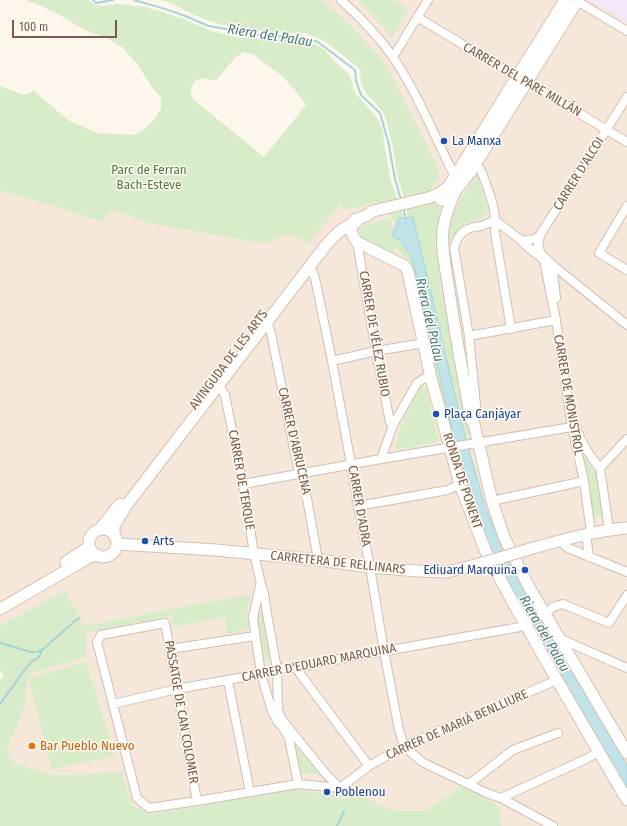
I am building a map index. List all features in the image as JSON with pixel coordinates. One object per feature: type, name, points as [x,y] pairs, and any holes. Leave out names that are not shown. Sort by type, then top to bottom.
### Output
[{"type":"main road","points":[[353,233],[380,211],[440,201],[455,191],[478,164],[565,0]]},
{"type":"main road","points":[[428,202],[449,186],[491,119],[522,80],[577,0]]},
{"type":"main road","points":[[478,164],[477,150],[486,135],[491,119]]},
{"type":"main road","name":"RONDA DE PONENT","points":[[455,191],[445,220],[443,241],[445,262],[471,419],[474,424],[492,501],[504,537],[529,587],[627,753]]},
{"type":"main road","name":"AVINGUDA DE LES ARTS","points":[[115,539],[114,526],[126,506],[323,237],[340,223],[353,217],[380,211]]},
{"type":"main road","name":"AVINGUDA DE LES ARTS","points":[[100,529],[335,236],[343,228],[353,233]]},
{"type":"main road","name":"RONDA DE PONENT","points":[[353,233],[405,266],[408,272],[431,378],[460,484],[485,550],[557,680],[627,800]]},
{"type":"main road","name":"CARRETERA DE RELLINARS","points":[[115,539],[318,560],[370,567],[447,572],[588,533],[627,528]]},
{"type":"main road","points":[[100,529],[108,530],[115,539],[115,550],[110,555],[101,557],[92,551],[89,543],[93,533],[100,529]]},
{"type":"main road","points":[[0,601],[67,562],[92,551]]},
{"type":"main road","points":[[0,609],[88,558],[92,551]]},
{"type":"street","name":"RONDA DE PONENT","points":[[341,0],[376,35],[392,57],[418,100],[455,177],[455,191]]},
{"type":"street","points":[[392,57],[428,0]]},
{"type":"street","points":[[577,0],[627,30]]},
{"type":"street","name":"CARRER DEL PARE MILLÁN","points":[[417,17],[627,142]]},
{"type":"street","name":"CARRER D'ALCOI","points":[[540,235],[627,97]]},
{"type":"street","points":[[478,164],[494,205],[496,221],[495,234],[511,329]]},
{"type":"street","points":[[627,206],[599,253],[627,270]]},
{"type":"street","name":"RONDA DE PONENT","points":[[474,424],[476,405],[468,336],[454,248],[461,233],[466,229],[496,221]]},
{"type":"street","points":[[496,221],[522,241],[535,239],[540,235]]},
{"type":"street","name":"CARRER DE VÉLEZ RUBIO","points":[[353,233],[390,422],[393,425]]},
{"type":"street","points":[[540,235],[538,246],[539,251],[552,264],[627,325]]},
{"type":"street","name":"CARRER DE MONISTROL","points":[[522,241],[543,259],[544,262],[556,320],[572,426],[584,480],[589,557]]},
{"type":"street","name":"CARRER DE MONISTROL","points":[[552,264],[578,433],[594,462],[600,468],[610,529]]},
{"type":"street","name":"CARRER D'ADRA","points":[[310,266],[315,278],[332,361],[384,651],[399,730],[404,746]]},
{"type":"street","points":[[468,336],[556,320]]},
{"type":"street","name":"CARRER D'ABRUCENA","points":[[267,322],[271,333],[299,474],[303,476],[318,560]]},
{"type":"street","points":[[332,361],[376,351],[424,343]]},
{"type":"street","points":[[381,459],[393,425],[417,383],[423,379],[431,378]]},
{"type":"street","name":"CARRER DE TERQUE","points":[[216,383],[225,395],[243,484],[254,554],[260,584],[264,593],[276,670],[278,710],[281,718],[299,741],[326,774],[340,788]]},
{"type":"street","points":[[243,484],[572,426]]},
{"type":"street","points":[[600,468],[627,439]]},
{"type":"street","points":[[492,501],[584,480]]},
{"type":"street","points":[[358,506],[448,490],[460,484]]},
{"type":"street","points":[[560,540],[568,548],[627,572]]},
{"type":"street","name":"CARRER DE TERQUE","points":[[260,584],[253,618],[261,674],[277,721],[289,738],[298,784]]},
{"type":"street","name":"CARRER D'EDUARD MARQUINA","points":[[113,704],[176,689],[228,681],[276,670],[295,668],[520,627],[545,614],[552,607],[563,604],[610,623],[627,595]]},
{"type":"street","points":[[254,612],[261,609],[267,614]]},
{"type":"street","name":"PASSATGE DE CAN COLOMER","points":[[113,704],[97,642],[101,635],[165,623],[176,689],[198,801]]},
{"type":"street","points":[[170,649],[255,636]]},
{"type":"street","points":[[559,638],[627,668]]},
{"type":"street","points":[[295,668],[369,766]]},
{"type":"street","name":"CARRER DE MARIÀ BENLLIURE","points":[[340,788],[369,766],[404,746],[557,680]]},
{"type":"street","points":[[228,681],[250,792]]},
{"type":"street","points":[[113,704],[137,798],[149,808],[298,784],[340,788]]},
{"type":"street","points":[[469,784],[513,750],[558,733]]},
{"type":"street","points":[[404,746],[422,762],[489,794],[501,798],[553,826]]},
{"type":"street","points":[[501,798],[598,752]]},
{"type":"shaded area","points":[[321,0],[627,0],[627,765],[516,573],[494,529],[485,506],[465,436],[470,434],[441,213],[431,189],[439,176]]},
{"type":"shaded area","points":[[590,0],[627,0],[627,22],[602,7]]},
{"type":"shaded area","points":[[0,190],[102,222],[112,210],[152,224],[267,244],[288,234],[299,237],[340,204],[368,204],[377,202],[396,224],[392,236],[396,238],[413,262],[462,471],[627,791],[627,826],[501,826],[499,806],[428,823],[294,789],[152,814],[131,805],[75,775],[54,775],[14,763],[7,749],[25,707],[28,677],[34,672],[87,657],[65,590],[0,626]]},
{"type":"green space","name":"Parc de Ferran Bach-Esteve","points":[[26,0],[88,0],[95,5],[101,6],[117,4],[146,7],[181,18],[212,31],[240,38],[303,41],[315,44],[324,49],[336,63],[347,72],[352,81],[356,94],[378,119],[382,129],[390,178],[404,218],[398,219],[396,224],[377,202],[345,210],[340,204],[309,244],[297,237],[288,235],[267,244],[152,224],[112,210],[103,222],[0,190],[0,86],[24,95],[34,91],[68,120],[97,133],[134,135],[144,129],[155,119],[161,108],[161,97],[153,89],[137,64],[122,47],[109,39],[85,30],[39,5]],"holes":[[[243,52],[253,54],[283,77],[306,105],[264,157],[194,100],[191,94],[191,87],[196,80],[202,78],[215,81]]]},
{"type":"green space","points":[[159,0],[321,0],[348,22],[385,64],[438,168],[440,176],[431,189],[441,213],[470,434],[465,436],[462,425],[413,217],[408,218],[397,175],[393,148],[385,116],[364,89],[361,83],[360,70],[326,42],[306,33],[257,31],[218,24],[194,15],[169,2]]},
{"type":"green space","points":[[358,0],[394,0],[409,9],[391,38],[384,28]]},
{"type":"green space","points":[[477,174],[488,209],[486,214],[481,219],[466,224],[460,228],[448,244],[445,231],[451,207],[455,208]]},
{"type":"green space","points":[[391,220],[393,231],[392,236],[396,238],[407,250],[413,262],[451,425],[439,388],[409,263],[396,247],[393,254],[362,240],[359,228],[369,223]]},
{"type":"green space","points":[[422,386],[426,388],[438,439],[435,443],[395,450],[400,427],[420,387]]},
{"type":"green space","points":[[582,454],[599,477],[604,516],[593,518]]},
{"type":"green space","points":[[65,590],[84,626],[250,594],[247,614],[249,629],[228,634],[225,617],[173,627],[172,616],[85,633],[87,657],[34,672],[28,677],[25,707],[7,749],[14,763],[54,775],[122,772],[131,805],[152,814],[294,789],[339,796],[346,799],[358,790],[364,796],[379,805],[399,811],[425,811],[450,795],[458,786],[472,791],[499,806],[501,826],[0,826],[0,679],[4,677],[0,669],[0,626]]},
{"type":"green space","points":[[258,613],[264,615],[273,660],[262,662],[256,616]]},
{"type":"green space","points":[[86,662],[115,756],[52,769],[29,678]]},
{"type":"green space","points":[[293,744],[321,775],[298,773]]},
{"type":"water","name":"Riera del Palau","points":[[413,217],[462,425],[485,506],[494,529],[516,573],[627,765],[627,791],[513,594],[480,528],[458,454],[413,262],[407,250],[396,238],[392,236],[398,219]]},
{"type":"waterway","name":"Riera del Palau","points":[[93,0],[96,3],[113,0]]},
{"type":"waterway","name":"Riera del Palau","points":[[134,0],[172,11],[209,26],[260,35],[305,38],[318,42],[355,70],[356,81],[361,95],[380,113],[389,145],[395,179],[401,200]]},
{"type":"waterway","name":"Riera del Palau","points":[[403,208],[406,219]]},
{"type":"waterway","points":[[0,704],[31,662],[38,658],[43,649],[79,618]]},
{"type":"waterway","points":[[0,643],[31,652],[37,652],[43,649]]},
{"type":"waterway","points":[[337,826],[344,811]]},
{"type":"place","name":"La Manxa","points":[[444,141]]},
{"type":"place","name":"Plaça Canjáyar","points":[[436,414]]},
{"type":"place","name":"Arts","points":[[145,541]]},
{"type":"place","name":"Ediuard Marquina","points":[[525,570]]},
{"type":"place","name":"Bar Pueblo Nuevo","points":[[32,746]]},
{"type":"place","name":"Poblenou","points":[[327,792]]}]
